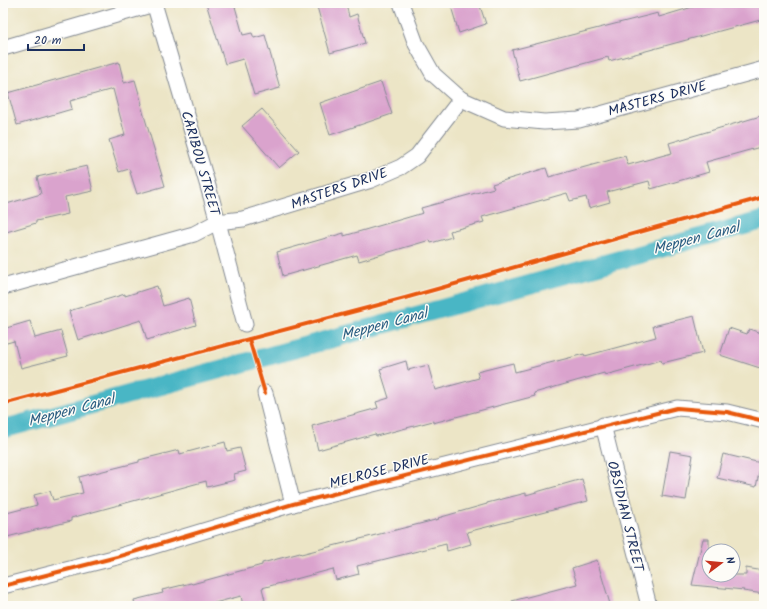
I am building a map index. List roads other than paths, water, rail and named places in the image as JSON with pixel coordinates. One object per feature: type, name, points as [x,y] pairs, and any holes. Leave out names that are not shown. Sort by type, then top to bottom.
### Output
[{"type":"street","points":[[3,48],[154,3]]},
{"type":"street","name":"CARIBOU STREET","points":[[154,3],[245,324]]},
{"type":"street","points":[[401,3],[416,44],[433,74],[461,99]]},
{"type":"street","name":"MASTERS DRIVE","points":[[3,287],[194,234],[217,222],[243,219],[371,180],[401,167],[417,156],[461,99],[504,118],[544,122],[579,120],[764,69]]},
{"type":"street","points":[[264,393],[293,504]]},
{"type":"street","name":"MELROSE DRIVE","points":[[3,586],[117,557],[293,504],[603,425],[677,408],[727,412],[764,421]]},
{"type":"street","name":"OBSIDIAN STREET","points":[[603,425],[649,606]]},
{"type":"waterway","name":"Meppen Canal","points":[[3,429],[764,220]]}]
